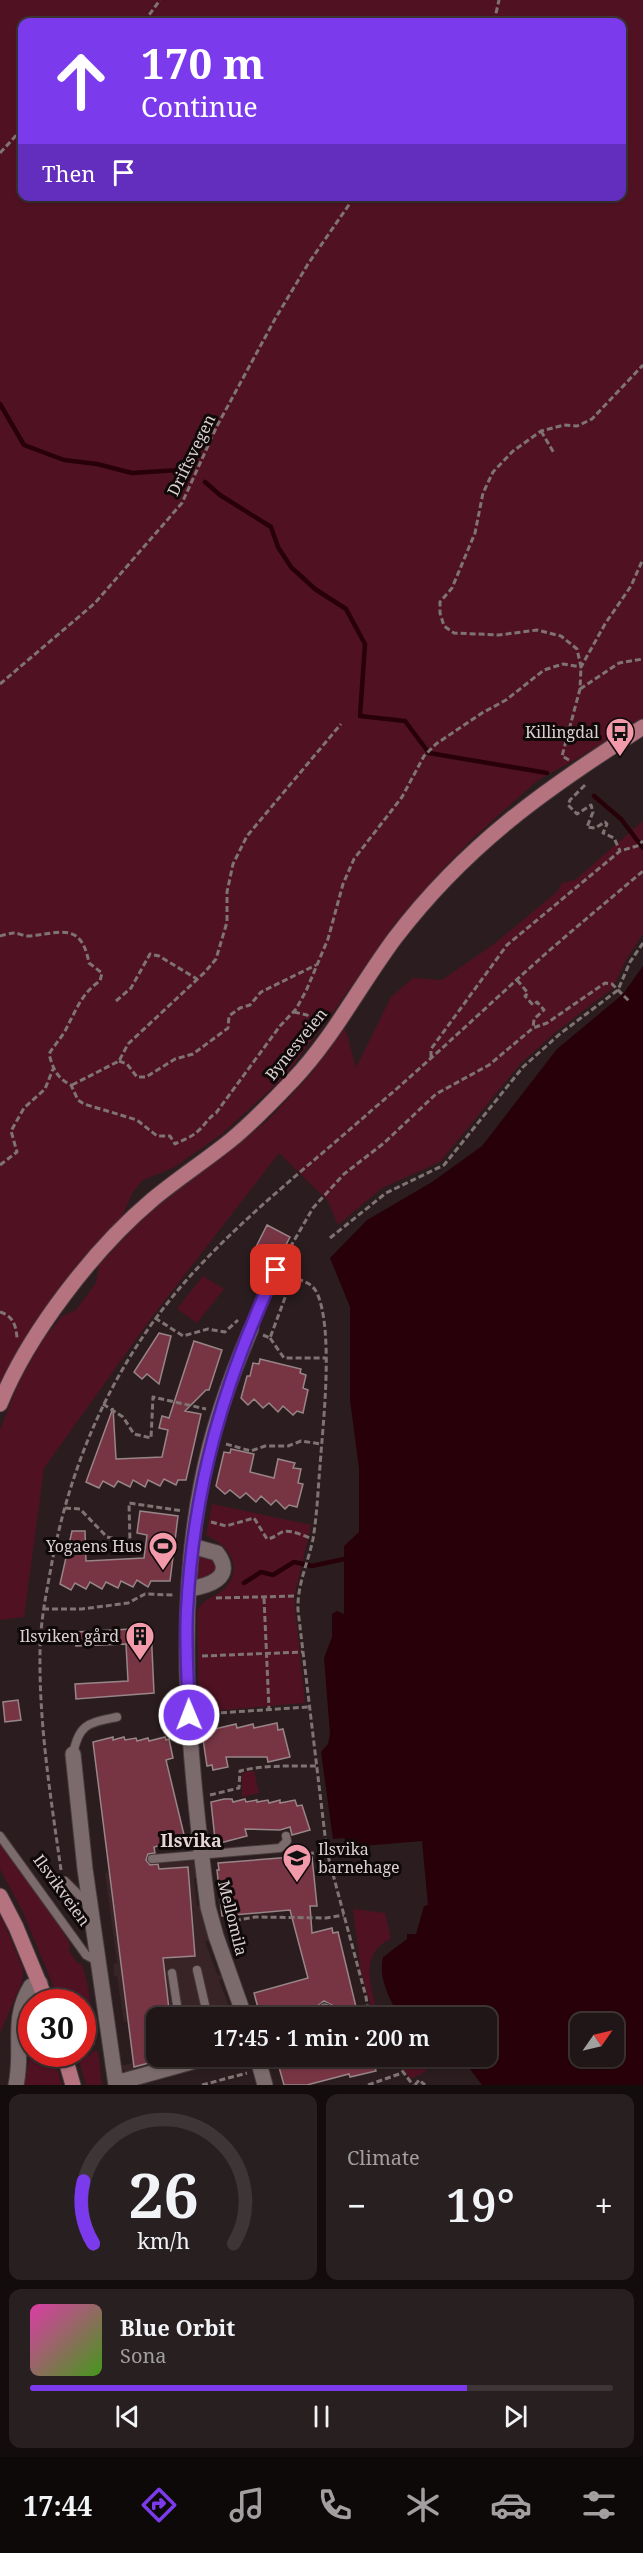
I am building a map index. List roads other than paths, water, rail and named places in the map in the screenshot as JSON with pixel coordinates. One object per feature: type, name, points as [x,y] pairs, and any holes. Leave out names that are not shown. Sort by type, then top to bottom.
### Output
[{"type":"main road","name":"Bynesveien","points":[[0,1404],[21,1358],[57,1306],[112,1239],[153,1199],[257,1117],[308,1061],[396,938],[432,893],[502,824],[582,766],[643,727]]},
{"type":"main road","points":[[0,1896],[42,1989]]},
{"type":"main road","points":[[68,2067],[73,2085]]},
{"type":"street","name":"Mellomila","points":[[241,2007],[208,1907],[189,1715],[188,1592],[202,1478],[232,1373],[251,1329]]},
{"type":"street","points":[[188,1592],[211,1584],[221,1576],[223,1571],[223,1564],[217,1553],[192,1546]]},
{"type":"street","name":"Ilsvikveien","points":[[73,1754],[91,1907],[116,2084]]},
{"type":"street","points":[[16,2085],[20,2050],[19,2012],[31,1986],[40,1983]]},
{"type":"street","points":[[116,2084],[142,2080],[170,2067]]},
{"type":"street","points":[[260,2067],[265,2085]]},
{"type":"lane","points":[[251,1329],[276,1270]]},
{"type":"lane","points":[[73,1754],[76,1739],[85,1726],[117,1717]]},
{"type":"lane","name":"Ilsvikveien","points":[[0,1836],[86,1955],[99,1961]]},
{"type":"lane","points":[[152,1859],[280,1848],[287,1841],[286,1836]]},
{"type":"lane","name":"Ilsvikveien","points":[[65,1881],[91,1907]]},
{"type":"lane","points":[[197,1970],[205,2007]]},
{"type":"lane","points":[[172,1973],[177,2007]]},
{"type":"waterway","points":[[0,404],[24,445],[64,460],[97,464],[132,473],[179,470],[184,472]]},
{"type":"waterway","points":[[205,482],[220,495],[271,527],[278,547],[291,567],[315,589],[346,609],[365,644],[360,716],[405,721],[429,753],[547,773]]},
{"type":"waterway","points":[[594,796],[621,819],[643,848]]},
{"type":"waterway","points":[[244,1583],[261,1572],[273,1575],[294,1562],[312,1566],[344,1559]]},
{"type":"place","name":"Killingdal","points":[[620,758]]},
{"type":"place","name":"Yogaens Hus","points":[[163,1572]]},
{"type":"place","name":"Ilsviken gård","points":[[140,1662]]},
{"type":"place","name":"Ilsvika barnehage","points":[[297,1884]]},
{"type":"district","name":"Ilsvika","points":[[191,1841]]}]
